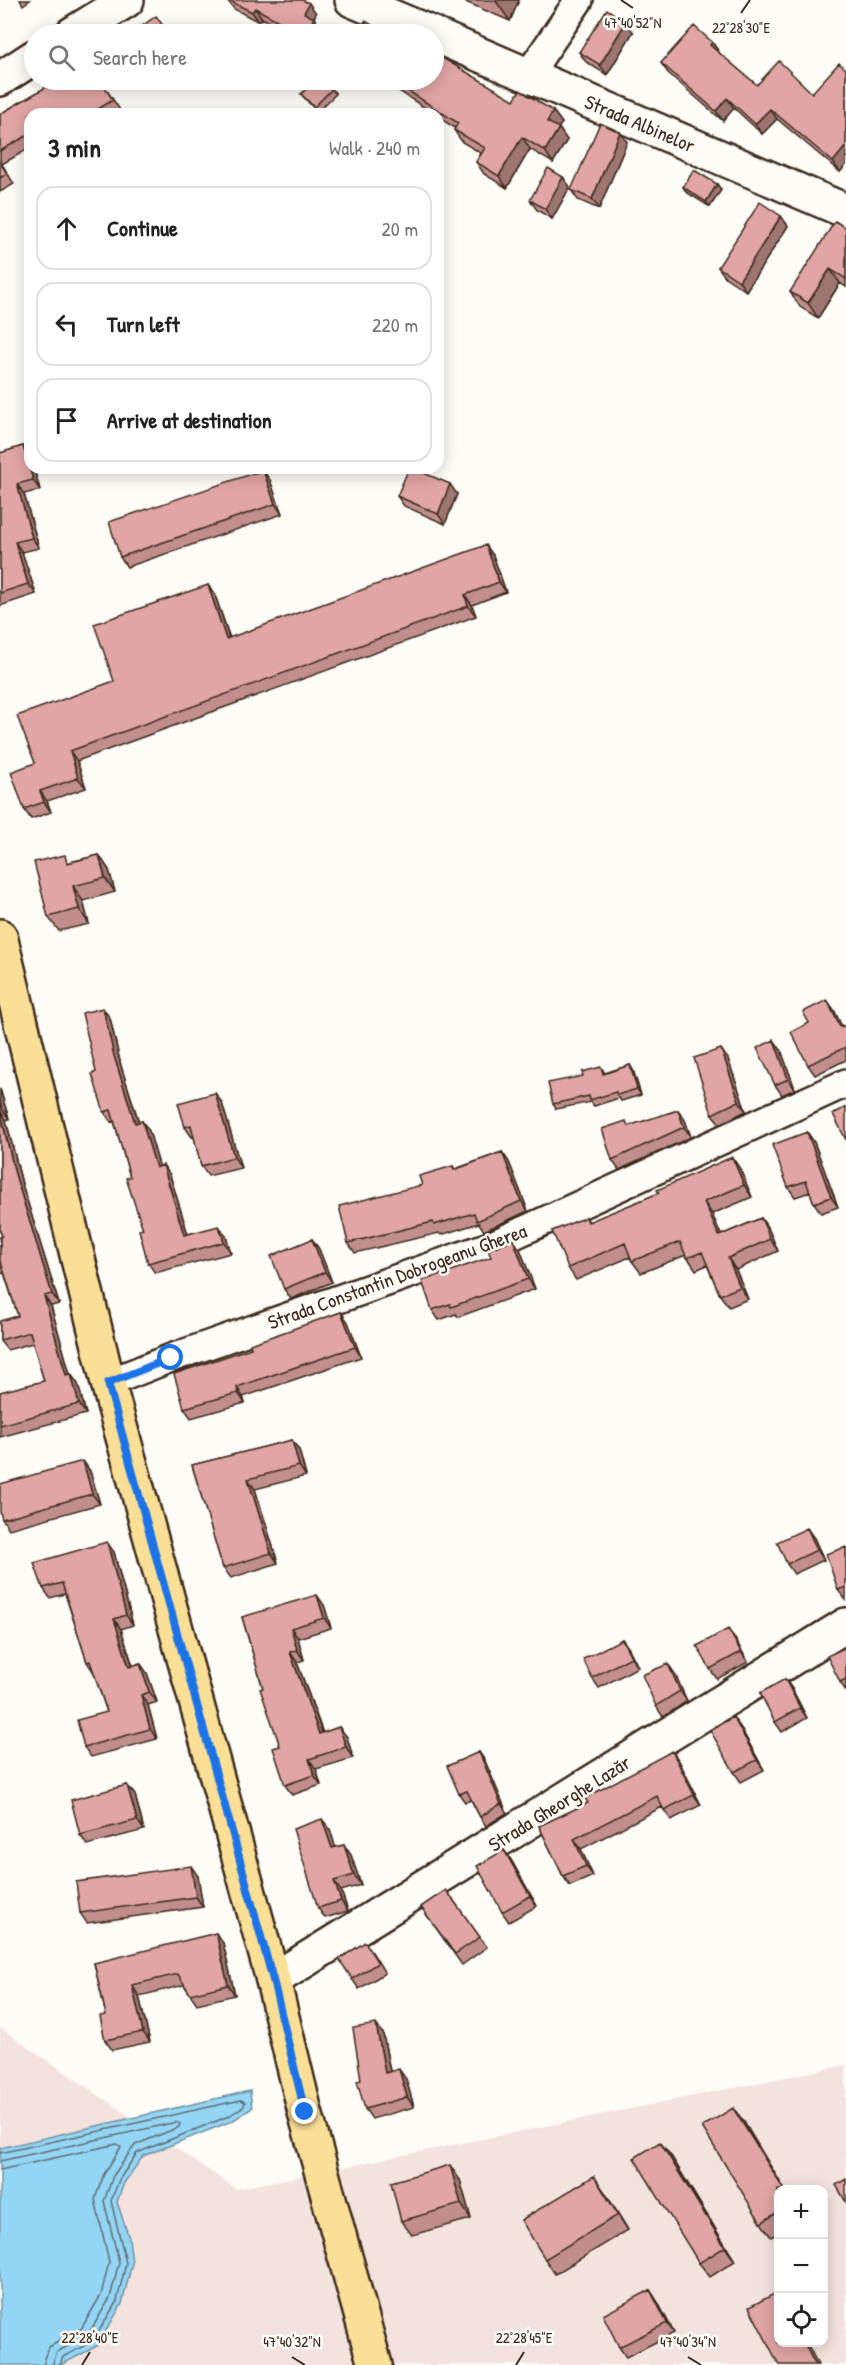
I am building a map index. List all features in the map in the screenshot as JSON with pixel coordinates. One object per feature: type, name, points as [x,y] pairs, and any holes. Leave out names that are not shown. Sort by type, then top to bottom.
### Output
[{"type":"main road","points":[[88,24],[127,0]]},
{"type":"main road","name":"Strada Albinelor","points":[[352,0],[408,24]]},
{"type":"main road","name":"Strada Albinelor","points":[[444,40],[846,211]]},
{"type":"main road","points":[[0,79],[24,63]]},
{"type":"main road","points":[[0,936],[108,1383],[273,1980],[305,2112],[375,2365]]},
{"type":"main road","name":"Strada Gheorghe Lazăr","points":[[273,1980],[846,1626]]},
{"type":"street","points":[[528,75],[579,0]]},
{"type":"street","name":"Strada Constantin Dobrogeanu Gherea","points":[[108,1383],[171,1358],[492,1245],[846,1083]]},
{"type":"shaded area","points":[[0,2028],[236,2189],[846,2065],[846,2365],[0,2365]]},
{"type":"water","points":[[250,2091],[252,2108],[232,2121],[143,2156],[124,2183],[117,2202],[129,2238],[132,2263],[122,2304],[97,2346],[61,2365],[0,2365],[0,2148]]},
{"type":"building","points":[[228,0],[302,0],[309,3],[304,13],[314,18],[311,24],[284,24],[255,8],[252,12]]},
{"type":"building","points":[[607,9],[626,22],[600,65],[579,52]]},
{"type":"building","points":[[156,16],[162,24],[145,24]]},
{"type":"building","points":[[694,26],[712,42],[710,45],[757,85],[779,61],[812,93],[839,63],[846,69],[846,146],[833,162],[770,109],[755,124],[727,98],[716,111],[661,63]]},
{"type":"building","points":[[444,59],[514,100],[520,90],[553,111],[547,122],[559,128],[545,151],[522,137],[499,176],[476,162],[485,148],[454,130],[458,123],[444,114],[444,108],[435,108],[407,90],[444,90]]},
{"type":"building","points":[[41,90],[106,90],[113,100],[100,108],[24,108],[24,137],[0,151],[0,114]]},
{"type":"building","points":[[305,90],[331,90],[314,107],[301,94]]},
{"type":"building","points":[[600,123],[620,132],[592,199],[571,190]]},
{"type":"building","points":[[0,162],[7,174],[0,178]]},
{"type":"building","points":[[548,168],[563,177],[545,209],[530,200]]},
{"type":"building","points":[[694,170],[717,184],[706,202],[683,187]]},
{"type":"building","points":[[760,202],[781,216],[739,281],[718,267]]},
{"type":"building","points":[[835,221],[846,228],[846,279],[830,269],[808,303],[790,292]]},
{"type":"building","points":[[23,446],[24,474],[31,474],[33,480],[17,484],[32,538],[15,542],[28,584],[0,593],[0,453]]},
{"type":"building","points":[[251,474],[264,474],[275,504],[120,557],[109,522]]},
{"type":"building","points":[[406,474],[426,474],[450,484],[438,514],[397,496]]},
{"type":"building","points":[[486,545],[499,582],[465,595],[468,606],[70,751],[78,778],[40,791],[44,802],[24,809],[11,772],[35,763],[17,716],[114,681],[94,624],[208,585],[226,639]]},
{"type":"building","points":[[65,855],[67,863],[99,855],[105,878],[73,886],[79,909],[48,917],[34,862]]},
{"type":"building","points":[[827,1000],[840,1027],[846,1025],[846,1047],[808,1065],[791,1032],[809,1023],[803,1012]]},
{"type":"building","points":[[103,1008],[114,1056],[135,1123],[142,1121],[156,1168],[163,1165],[184,1235],[219,1226],[224,1242],[148,1263],[139,1230],[143,1229],[126,1178],[130,1177],[111,1110],[104,1112],[92,1074],[96,1072],[82,1013]]},
{"type":"building","points":[[774,1040],[788,1079],[775,1085],[757,1048]]},
{"type":"building","points":[[721,1049],[739,1101],[712,1114],[694,1058]]},
{"type":"building","points":[[630,1065],[637,1089],[617,1095],[616,1092],[590,1100],[589,1096],[553,1104],[548,1083],[583,1076],[582,1072],[601,1067],[603,1074]]},
{"type":"building","points":[[215,1093],[234,1157],[201,1166],[191,1125],[185,1127],[178,1103]]},
{"type":"building","points":[[846,1107],[846,1140],[833,1114]]},
{"type":"building","points":[[678,1110],[684,1127],[612,1160],[602,1129],[626,1121],[628,1126]]},
{"type":"building","points":[[0,1112],[15,1174],[52,1294],[44,1296],[66,1375],[71,1374],[79,1404],[0,1425],[0,1392],[44,1381],[30,1332],[0,1340],[0,1321],[18,1316],[0,1262],[0,1237],[2,1236],[0,1231]]},
{"type":"building","points":[[807,1132],[831,1197],[814,1203],[806,1181],[788,1187],[772,1145]]},
{"type":"building","points":[[502,1152],[521,1201],[477,1221],[474,1213],[434,1225],[433,1222],[348,1243],[339,1206],[422,1185],[419,1176],[453,1166],[454,1170]]},
{"type":"building","points":[[732,1157],[744,1185],[704,1202],[719,1236],[761,1218],[770,1239],[728,1258],[740,1287],[720,1295],[702,1252],[687,1258],[680,1242],[632,1261],[625,1243],[568,1268],[552,1231],[586,1217],[588,1222],[659,1193],[657,1190]]},
{"type":"building","points":[[312,1239],[325,1272],[284,1289],[271,1256]]},
{"type":"building","points":[[513,1239],[528,1279],[451,1307],[450,1304],[432,1310],[422,1281],[491,1257],[488,1250]]},
{"type":"building","points":[[341,1312],[355,1347],[237,1387],[238,1393],[184,1408],[174,1374],[251,1348],[250,1344]]},
{"type":"building","points":[[292,1440],[299,1466],[248,1479],[271,1553],[223,1568],[192,1465]]},
{"type":"building","points":[[83,1461],[92,1494],[2,1519],[0,1484]]},
{"type":"building","points":[[807,1528],[817,1550],[787,1564],[777,1542]]},
{"type":"building","points":[[107,1542],[126,1615],[114,1619],[129,1667],[140,1663],[149,1692],[141,1695],[150,1729],[84,1747],[77,1720],[107,1712],[90,1661],[87,1662],[62,1583],[43,1588],[34,1563]]},
{"type":"building","points":[[846,1547],[846,1587],[838,1590],[826,1554]]},
{"type":"building","points":[[317,1595],[324,1618],[291,1628],[297,1650],[290,1652],[319,1734],[339,1727],[346,1747],[309,1759],[314,1775],[285,1785],[273,1748],[280,1746],[260,1689],[263,1688],[242,1617]]},
{"type":"building","points":[[728,1629],[741,1652],[710,1669],[697,1646]]},
{"type":"building","points":[[622,1639],[631,1657],[592,1678],[583,1659]]},
{"type":"building","points":[[846,1647],[846,1679],[840,1682],[827,1656]]},
{"type":"building","points":[[668,1664],[680,1691],[656,1706],[642,1675]]},
{"type":"building","points":[[785,1679],[800,1708],[775,1722],[760,1693]]},
{"type":"building","points":[[733,1717],[757,1760],[734,1772],[710,1730]]},
{"type":"building","points":[[672,1751],[694,1795],[664,1810],[657,1796],[574,1839],[586,1866],[563,1876],[539,1826],[588,1803],[585,1798]]},
{"type":"building","points":[[479,1752],[501,1804],[480,1817],[467,1791],[459,1794],[447,1766]]},
{"type":"building","points":[[127,1785],[137,1820],[80,1835],[71,1800]]},
{"type":"building","points":[[322,1819],[332,1848],[344,1845],[354,1875],[334,1881],[341,1901],[318,1908],[293,1829]]},
{"type":"building","points":[[504,1850],[530,1896],[502,1912],[477,1866]]},
{"type":"building","points":[[191,1866],[196,1897],[80,1913],[76,1882]]},
{"type":"building","points":[[446,1890],[480,1937],[455,1954],[421,1907]]},
{"type":"building","points":[[216,1933],[228,1985],[190,1994],[178,1974],[132,1985],[143,2032],[105,2040],[100,2016],[106,2015],[94,1963]]},
{"type":"building","points":[[365,1942],[378,1963],[352,1979],[339,1959]]},
{"type":"building","points":[[376,2024],[385,2073],[399,2069],[407,2097],[365,2109],[357,2081],[361,2080],[353,2028]]},
{"type":"building","points":[[733,2108],[781,2185],[774,2185],[774,2215],[761,2223],[702,2127]]},
{"type":"building","points":[[660,2142],[725,2247],[699,2263],[634,2158]]},
{"type":"building","points":[[450,2165],[461,2204],[401,2221],[391,2182]]},
{"type":"building","points":[[594,2176],[618,2215],[545,2259],[521,2220]]},
{"type":"building","points":[[846,2179],[846,2202],[836,2185]]},
{"type":"building","points":[[650,2290],[667,2323],[619,2347],[603,2315]]},
{"type":"building","points":[[774,2294],[774,2347],[806,2347],[815,2365],[779,2365],[749,2307]]},
{"type":"route","points":[[171,1358],[108,1383],[273,1980],[305,2112]]}]
